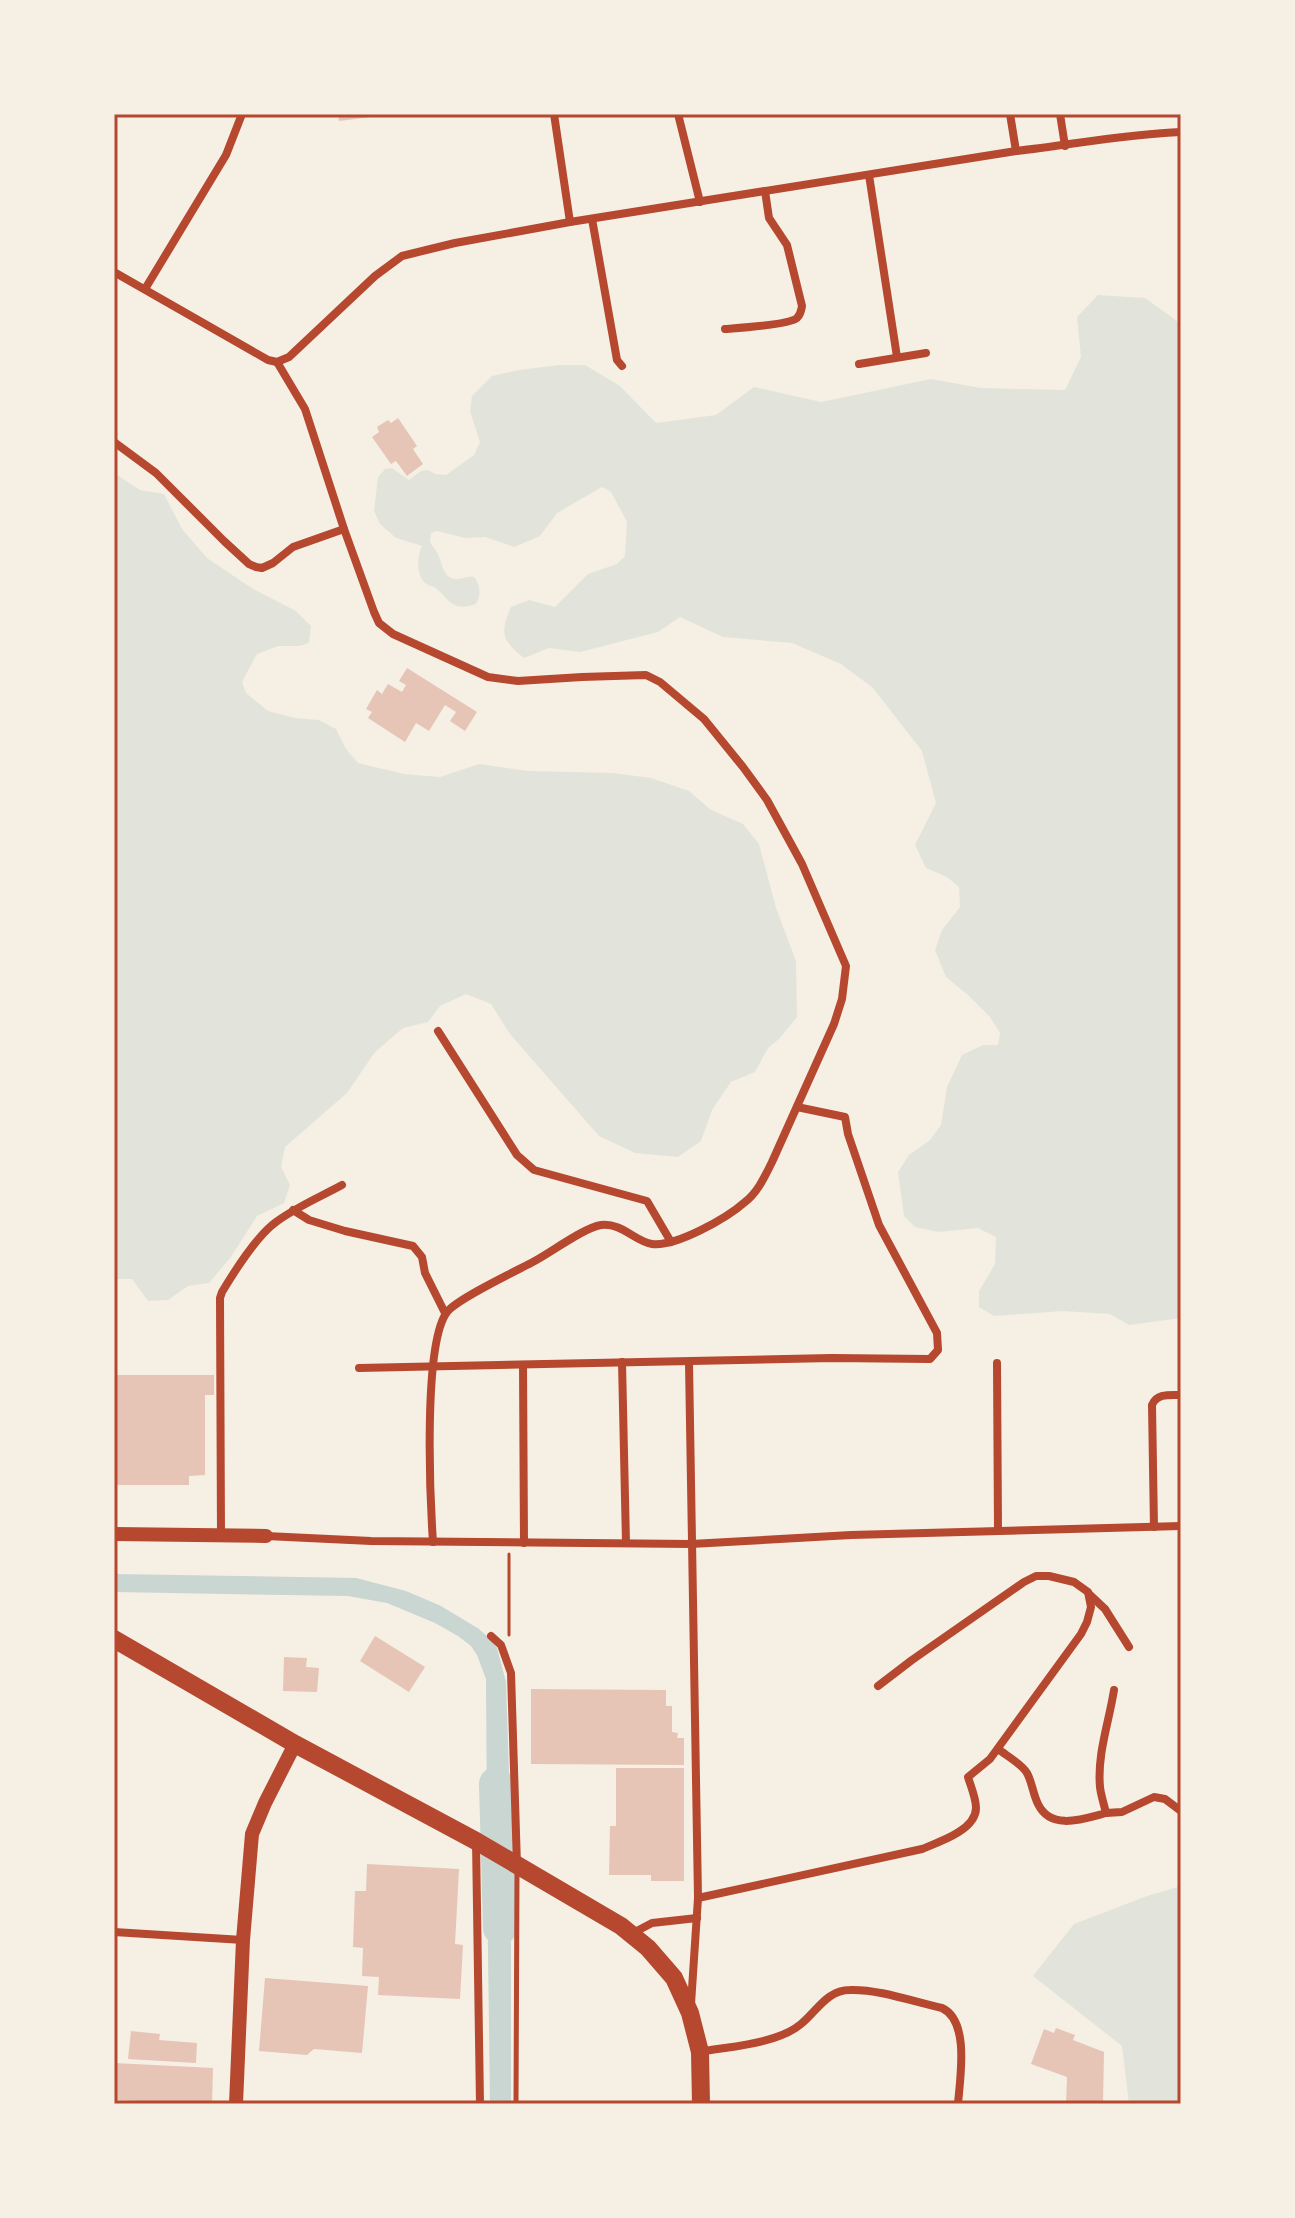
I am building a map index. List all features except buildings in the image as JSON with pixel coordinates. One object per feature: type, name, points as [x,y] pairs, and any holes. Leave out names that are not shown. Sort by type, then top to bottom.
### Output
[{"type":"highway","points":[[114,1639],[295,1744],[482,1844],[631,1934],[674,1978],[690,2013],[700,2052],[701,2104]]},
{"type":"street","points":[[145,289],[226,155],[242,114]]},
{"type":"street","points":[[554,114],[570,222]]},
{"type":"street","points":[[678,114],[700,202]]},
{"type":"street","points":[[1010,114],[1016,151]]},
{"type":"street","points":[[1060,114],[1065,146]]},
{"type":"street","points":[[114,272],[268,360],[277,362],[289,357],[375,276],[402,256],[570,222],[1016,151],[1150,133],[1181,132]]},
{"type":"street","points":[[869,175],[897,357]]},
{"type":"street","points":[[725,329],[789,322],[801,312],[787,245],[769,218],[765,191]]},
{"type":"street","points":[[592,219],[617,360],[622,366]]},
{"type":"street","points":[[859,364],[926,353]]},
{"type":"street","points":[[277,362],[305,409],[379,623],[393,634],[488,677],[518,681],[646,675],[660,682],[704,719],[767,800],[813,888],[846,966],[842,999],[834,1024],[761,1183],[747,1202],[678,1241],[650,1244],[625,1230],[602,1225],[445,1313],[432,1367],[430,1510],[433,1542]]},
{"type":"street","points":[[114,442],[156,473],[224,541],[256,567],[273,563],[293,547],[344,529]]},
{"type":"street","points":[[438,1031],[517,1155],[534,1170],[647,1201],[671,1242]]},
{"type":"street","points":[[359,1368],[831,1358],[930,1359],[938,1350],[937,1333],[879,1225],[845,1117],[797,1107]]},
{"type":"street","points":[[221,1536],[220,1298],[274,1223],[342,1185]]},
{"type":"street","points":[[293,1210],[309,1220],[345,1231],[413,1246],[422,1257],[425,1273],[445,1313]]},
{"type":"street","points":[[622,1362],[626,1543]]},
{"type":"street","points":[[689,1363],[698,1898],[690,2013]]},
{"type":"street","points":[[997,1363],[998,1531]]},
{"type":"street","points":[[523,1365],[524,1543]]},
{"type":"street","points":[[1154,1527],[1153,1402],[1161,1396],[1181,1395]]},
{"type":"street","points":[[114,1534],[371,1541],[691,1544],[851,1535],[1181,1526]]},
{"type":"street","points":[[878,1686],[1036,1576],[1062,1577],[1088,1592],[1105,1609],[1129,1647]]},
{"type":"street","points":[[698,1898],[922,1849],[953,1836],[970,1823],[975,1817],[976,1806],[968,1777],[998,1749],[1081,1634],[1091,1607],[1088,1592]]},
{"type":"street","points":[[491,1636],[501,1645],[511,1673],[514,1863]]},
{"type":"street","points":[[1106,1813],[1100,1788],[1100,1765],[1114,1690]]},
{"type":"street","points":[[236,2104],[243,1940],[252,1834],[295,1744]]},
{"type":"street","points":[[998,1749],[1027,1772],[1036,1801],[1048,1817],[1077,1821],[1122,1812],[1154,1797],[1165,1799],[1181,1811]]},
{"type":"street","points":[[480,2104],[482,1844]]},
{"type":"street","points":[[631,1934],[652,1923],[697,1918]]},
{"type":"street","points":[[114,1932],[243,1940]]},
{"type":"street","points":[[700,2052],[779,2037],[801,2024],[832,1994],[850,1990],[873,1992],[942,2008],[955,2017],[961,2061],[958,2104]]},
{"type":"lane","points":[[514,1863],[516,2104]]},
{"type":"path","points":[[509,1542],[509,1633]]},
{"type":"shaded area","points":[[1098,295],[1145,298],[1181,324],[1181,1318],[1129,1325],[1110,1314],[1062,1311],[994,1316],[979,1307],[979,1291],[995,1264],[996,1237],[978,1228],[939,1232],[915,1227],[904,1216],[898,1172],[909,1155],[930,1140],[941,1125],[947,1087],[962,1055],[983,1045],[998,1045],[1000,1033],[990,1017],[946,977],[935,950],[942,930],[960,907],[959,887],[947,877],[926,868],[915,845],[936,803],[922,751],[873,688],[841,664],[792,643],[723,637],[680,617],[658,632],[580,652],[549,648],[524,658],[505,636],[505,624],[511,607],[529,600],[555,607],[588,574],[617,564],[625,556],[627,522],[611,492],[602,487],[557,513],[540,536],[514,547],[485,537],[465,538],[437,531],[431,533],[430,542],[447,575],[457,579],[474,577],[478,584],[480,590],[476,604],[462,607],[425,583],[418,565],[422,546],[396,538],[380,524],[374,511],[378,477],[385,469],[392,468],[409,480],[428,470],[446,475],[474,455],[480,442],[470,411],[472,396],[492,376],[559,365],[585,365],[620,386],[656,423],[716,415],[754,387],[821,402],[931,379],[981,388],[1065,390],[1081,357],[1077,317]]},
{"type":"shaded area","points":[[114,473],[140,490],[164,494],[182,529],[207,558],[253,589],[296,611],[311,626],[309,643],[278,646],[257,654],[242,682],[246,693],[268,711],[319,720],[336,729],[346,749],[358,763],[404,774],[440,777],[479,764],[528,771],[613,773],[651,778],[689,791],[711,810],[743,824],[759,844],[776,908],[796,961],[797,1017],[768,1048],[755,1072],[731,1082],[712,1110],[701,1141],[678,1157],[635,1153],[599,1136],[510,1034],[491,1004],[466,994],[440,1006],[428,1022],[403,1028],[375,1052],[347,1093],[285,1147],[281,1167],[290,1185],[284,1203],[257,1216],[231,1257],[209,1283],[188,1286],[168,1300],[148,1301],[132,1279],[114,1279]]},
{"type":"shaded area","points":[[114,1574],[356,1578],[406,1591],[441,1606],[479,1629],[497,1648],[506,1682],[511,1838],[487,1823],[486,1679],[477,1655],[458,1636],[387,1603],[348,1596],[114,1592]]},
{"type":"shaded area","points":[[487,1873],[511,1886],[511,2104],[490,2104]]},
{"type":"shaded area","points":[[1181,1886],[1181,2104],[1129,2104],[1122,2046],[1033,1976],[1074,1924]]},
{"type":"waterway","points":[[496,1784],[500,1928]]}]
